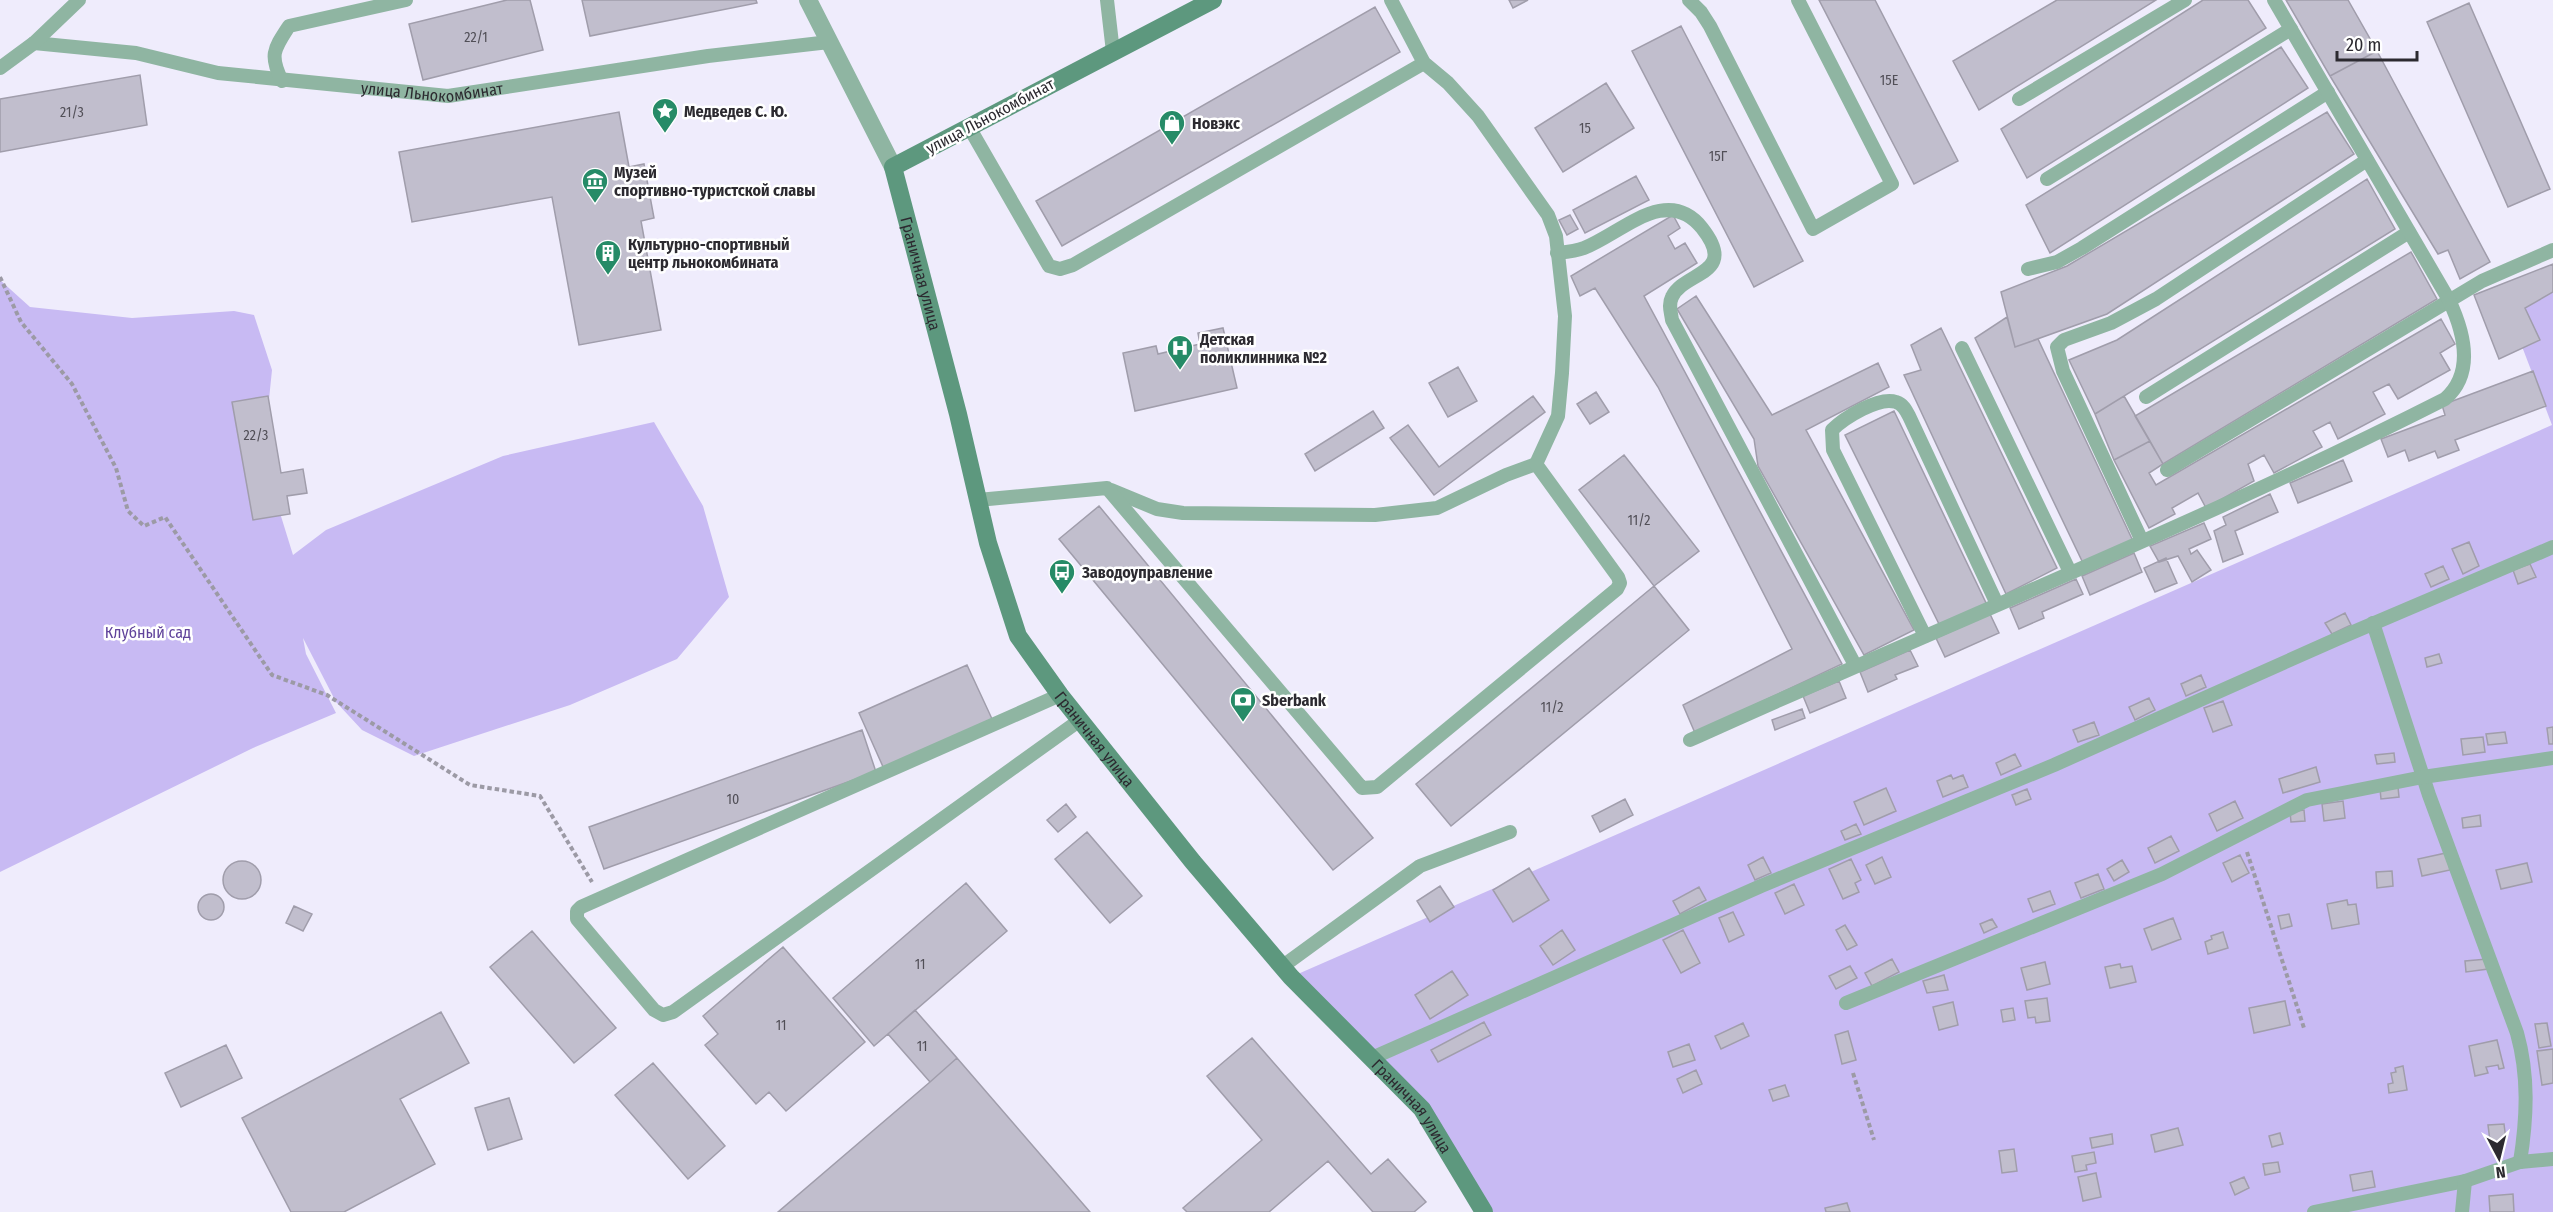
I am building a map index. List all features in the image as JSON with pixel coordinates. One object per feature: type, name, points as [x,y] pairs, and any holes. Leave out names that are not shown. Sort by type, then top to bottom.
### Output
[{"type":"street","points":[[808,0],[893,167]]},
{"type":"street","name":"улица Льнокомбинат","points":[[893,167],[1213,0]]},
{"type":"street","name":"Граничная улица","points":[[893,167],[988,543],[1018,636],[1060,695],[1193,862],[1282,966],[1422,1109],[1484,1212]]},
{"type":"lane","points":[[0,68],[34,43],[80,0]]},
{"type":"lane","points":[[282,81],[273,63],[276,47],[289,26],[406,0]]},
{"type":"lane","points":[[1107,0],[1113,52]]},
{"type":"lane","points":[[978,500],[1107,488],[1157,509],[1183,513],[1375,515],[1437,508],[1506,475],[1536,464],[1558,416],[1562,374],[1565,316],[1553,226],[1520,174],[1478,116],[1448,83],[1424,63],[1390,0]]},
{"type":"lane","points":[[1689,0],[1710,26],[1813,229],[1892,184],[1798,0]]},
{"type":"lane","points":[[2019,99],[2185,0]]},
{"type":"lane","points":[[1690,740],[2333,455],[2445,399],[2461,380],[2463,361],[2461,330],[2450,300],[2274,0]]},
{"type":"lane","points":[[2047,179],[2291,29]]},
{"type":"lane","name":"улица Льнокомбинат","points":[[34,43],[135,53],[218,74],[448,96],[708,56],[829,42]]},
{"type":"lane","points":[[969,128],[1049,266],[1060,269],[1084,259],[1424,63]]},
{"type":"lane","points":[[2028,269],[2057,262],[2082,248],[2328,92]]},
{"type":"lane","points":[[2142,541],[2063,371],[2057,347],[2064,339],[2111,322],[2156,299],[2367,160]]},
{"type":"lane","points":[[1557,253],[1583,248],[1647,214],[1666,210],[1682,211],[1688,214],[1708,236],[1714,254],[1712,262],[1708,270],[1676,291],[1669,306],[1672,320],[1855,665]]},
{"type":"lane","points":[[2146,397],[2409,232]]},
{"type":"lane","points":[[2167,470],[2482,280],[2553,250]]},
{"type":"lane","points":[[1962,348],[2070,572]]},
{"type":"lane","points":[[1925,636],[1833,450],[1832,429],[1879,403],[1896,402],[1903,406],[1909,416],[1997,604]]},
{"type":"lane","points":[[1107,488],[1357,784],[1370,789],[1377,787],[1617,589],[1620,583],[1618,577],[1536,464]]},
{"type":"lane","points":[[1372,1058],[1739,895],[2054,765],[2373,623],[2553,547]]},
{"type":"lane","points":[[2373,623],[2423,777],[2523,1054],[2527,1121],[2520,1162]]},
{"type":"lane","points":[[1060,695],[581,907],[577,911],[577,919],[654,1010],[663,1015],[672,1011],[1080,720]]},
{"type":"lane","points":[[1846,1003],[2162,874],[2314,798],[2423,777],[2553,758]]},
{"type":"lane","points":[[1282,966],[1420,866],[1510,832]]},
{"type":"lane","points":[[2314,1212],[2465,1181],[2520,1162],[2553,1159]]},
{"type":"lane","points":[[2462,1212],[2465,1181]]},
{"type":"path","points":[[0,277],[21,322],[72,384],[116,468],[128,511],[144,526],[165,517],[272,675],[327,695],[470,785],[540,796],[602,898]]},
{"type":"path","points":[[2240,834],[2265,904],[2304,1028]]},
{"type":"path","points":[[1853,1073],[1874,1140]]},
{"type":"green space","name":"Клубный сад","points":[[0,280],[30,307],[132,318],[234,311],[254,315],[272,370],[263,458],[293,555],[326,530],[503,456],[654,422],[703,506],[729,597],[677,659],[570,705],[414,756],[362,730],[336,702],[303,638],[306,654],[336,713],[253,748],[0,872]]},
{"type":"green space","points":[[2553,282],[2553,1212],[1484,1212],[1422,1109],[1291,977],[2552,425],[2505,302]]},
{"type":"building","points":[[507,0],[530,0],[543,50],[423,80],[409,24]]},
{"type":"building","points":[[582,0],[756,0],[757,3],[590,36]]},
{"type":"building","points":[[1509,0],[1528,0],[1513,8]]},
{"type":"building","points":[[1819,0],[1875,0],[1958,161],[1914,184]]},
{"type":"building","points":[[2057,0],[2156,0],[1979,110],[1953,61]]},
{"type":"building","points":[[2203,0],[2248,0],[2266,28],[2027,178],[2001,129]]},
{"type":"building","points":[[2286,0],[2348,0],[2377,51],[2330,76]]},
{"type":"building","points":[[2469,3],[2550,189],[2508,207],[2427,22]]},
{"type":"building","points":[[1375,7],[1400,52],[1062,246],[1036,201]]},
{"type":"building","points":[[1681,26],[1803,261],[1754,287],[1632,51]]},
{"type":"building","points":[[2281,47],[2308,88],[2050,253],[2026,205]]},
{"type":"building","points":[[2377,51],[2490,262],[2460,279],[2448,250],[2438,254],[2330,76]]},
{"type":"building","points":[[140,75],[147,125],[0,152],[0,99]]},
{"type":"building","points":[[1606,83],[1634,128],[1563,172],[1535,128]]},
{"type":"building","name":"Культурно-спортивный центр льнокомбината","points":[[619,112],[629,167],[644,164],[654,218],[641,221],[661,330],[579,345],[552,197],[412,222],[399,152]]},
{"type":"building","points":[[2327,112],[2354,154],[2107,314],[2015,347],[2001,292],[2067,266]]},
{"type":"building","points":[[1636,176],[1649,200],[1585,233],[1573,210]]},
{"type":"building","points":[[2367,179],[2395,229],[2095,414],[2069,360],[2117,340]]},
{"type":"building","points":[[1570,215],[1578,229],[1567,235],[1559,220]]},
{"type":"building","points":[[1673,215],[1680,228],[1668,236],[1675,249],[1685,243],[1697,263],[1644,296],[1842,664],[1695,733],[1683,705],[1792,649],[1658,387],[1595,288],[1580,296],[1571,276]]},
{"type":"building","points":[[2411,252],[2437,299],[2163,464],[2135,416]]},
{"type":"building","points":[[2553,264],[2553,292],[2525,308],[2540,340],[2499,359],[2474,295]]},
{"type":"building","points":[[1696,296],[1772,415],[1878,363],[1889,387],[1806,430],[1914,630],[1864,655],[1758,466],[1754,439],[1677,309]]},
{"type":"building","points":[[2007,317],[2015,347],[2038,339],[2133,541],[2083,563],[1975,338]]},
{"type":"building","points":[[2441,319],[2455,344],[2440,353],[2450,370],[2398,399],[2389,384],[2373,392],[2385,414],[2338,439],[2330,422],[2313,431],[2322,447],[2274,473],[2264,455],[2248,464],[2254,481],[2206,508],[2198,493],[2172,508],[2175,514],[2149,528],[2114,460],[2150,441],[2163,464],[2149,473],[2156,485]]},
{"type":"building","name":"Детская поликлинника №2","points":[[1223,328],[1237,388],[1135,411],[1123,353],[1156,346],[1158,354],[1200,344],[1198,333]]},
{"type":"building","points":[[1941,328],[2057,568],[2006,594],[1904,375],[1921,370],[1911,345]]},
{"type":"building","points":[[1458,367],[1477,401],[1448,417],[1429,383]]},
{"type":"building","points":[[2533,371],[2546,406],[2455,440],[2459,450],[2438,458],[2435,451],[2409,461],[2405,450],[2388,457],[2381,439],[2445,415],[2442,405]]},
{"type":"building","points":[[1596,392],[1609,412],[1590,424],[1577,404]]},
{"type":"building","points":[[268,396],[281,473],[303,469],[307,493],[287,496],[290,514],[253,520],[232,402]]},
{"type":"building","points":[[1533,396],[1545,412],[1434,495],[1390,438],[1408,425],[1439,467]]},
{"type":"building","points":[[2124,396],[2150,441],[2114,460],[2095,414]]},
{"type":"building","points":[[1373,411],[1384,428],[1315,471],[1305,454]]},
{"type":"building","points":[[1894,411],[1987,605],[1940,626],[1845,435]]},
{"type":"building","points":[[1624,455],[1699,551],[1654,586],[1579,490]]},
{"type":"building","points":[[2343,460],[2352,481],[2298,503],[2290,483]]},
{"type":"building","points":[[2270,494],[2278,512],[2235,531],[2243,554],[2223,562],[2214,531],[2226,525],[2223,517]]},
{"type":"building","points":[[1099,506],[1373,838],[1333,870],[1059,539]]},
{"type":"building","points":[[2204,523],[2211,539],[2189,549],[2191,554],[2197,550],[2211,570],[2192,582],[2178,556],[2159,562],[2150,546]]},
{"type":"building","points":[[2469,542],[2479,566],[2463,574],[2452,549]]},
{"type":"building","points":[[2134,553],[2142,572],[2090,595],[2082,576]]},
{"type":"building","points":[[2166,558],[2177,583],[2155,592],[2144,568]]},
{"type":"building","points":[[2530,564],[2536,577],[2518,584],[2513,570]]},
{"type":"building","points":[[2443,566],[2449,579],[2431,587],[2425,574]]},
{"type":"building","points":[[2076,579],[2083,594],[2042,612],[2044,618],[2019,629],[2010,608]]},
{"type":"building","points":[[1654,586],[1689,630],[1451,826],[1416,784]]},
{"type":"building","points":[[2345,613],[2351,625],[2332,634],[2325,623]]},
{"type":"building","points":[[1990,614],[1999,633],[1945,657],[1936,638]]},
{"type":"building","points":[[1910,650],[1918,666],[1895,675],[1897,679],[1868,692],[1860,672]]},
{"type":"building","points":[[2439,654],[2442,663],[2427,667],[2425,658]]},
{"type":"building","points":[[967,665],[993,721],[884,769],[859,713]]},
{"type":"building","points":[[2201,675],[2206,687],[2186,696],[2181,684]]},
{"type":"building","points":[[1839,681],[1846,698],[1810,713],[1803,696]]},
{"type":"building","points":[[2149,698],[2155,710],[2135,720],[2129,707]]},
{"type":"building","points":[[2223,701],[2232,725],[2213,732],[2204,708]]},
{"type":"building","points":[[1802,709],[1805,718],[1775,730],[1772,720]]},
{"type":"building","points":[[2094,722],[2099,735],[2078,742],[2073,730]]},
{"type":"building","points":[[2553,727],[2553,744],[2549,744],[2547,728]]},
{"type":"building","points":[[862,730],[876,772],[604,869],[589,827]]},
{"type":"building","points":[[2505,732],[2507,743],[2488,745],[2486,734]]},
{"type":"building","points":[[2483,737],[2485,752],[2463,755],[2461,739]]},
{"type":"building","points":[[2394,753],[2395,762],[2377,764],[2375,755]]},
{"type":"building","points":[[2015,754],[2021,766],[2001,775],[1996,763]]},
{"type":"building","points":[[2316,767],[2320,782],[2283,793],[2279,779]]},
{"type":"building","points":[[1951,775],[1953,779],[1963,775],[1968,787],[1943,797],[1937,781]]},
{"type":"building","points":[[2398,787],[2399,797],[2381,799],[2380,789]]},
{"type":"building","points":[[1886,788],[1896,811],[1864,825],[1854,802]]},
{"type":"building","points":[[2027,789],[2031,799],[2016,805],[2012,795]]},
{"type":"building","points":[[1625,799],[1633,815],[1600,832],[1592,816]]},
{"type":"building","points":[[2235,801],[2243,818],[2217,831],[2209,814]]},
{"type":"building","points":[[2343,801],[2345,818],[2324,821],[2322,804]]},
{"type":"building","points":[[1066,804],[1076,817],[1058,832],[1047,820]]},
{"type":"building","points":[[2304,810],[2305,821],[2291,822],[2290,812]]},
{"type":"building","points":[[2480,815],[2481,826],[2463,828],[2462,818]]},
{"type":"building","points":[[1856,824],[1861,834],[1845,840],[1841,831]]},
{"type":"building","points":[[1087,832],[1142,896],[1110,923],[1055,859]]},
{"type":"building","points":[[2171,836],[2179,851],[2155,863],[2148,848]]},
{"type":"building","points":[[2446,853],[2450,870],[2422,876],[2418,859]]},
{"type":"building","points":[[2240,855],[2249,873],[2232,882],[2223,863]]},
{"type":"building","points":[[1763,857],[1771,873],[1755,880],[1748,865]]},
{"type":"building","points":[[1882,857],[1891,877],[1875,884],[1866,865]]},
{"type":"building","points":[[1851,859],[1861,880],[1855,883],[1859,892],[1843,899],[1829,869]]},
{"type":"building","points":[[2122,860],[2129,872],[2114,881],[2107,869]]},
{"type":"building","points":[[242,861],[256,866],[261,880],[256,894],[242,899],[228,894],[223,880],[228,866]]},
{"type":"building","points":[[2527,863],[2532,882],[2501,889],[2496,870]]},
{"type":"building","points":[[1529,868],[1549,900],[1513,922],[1493,890]]},
{"type":"building","points":[[2392,871],[2393,886],[2377,888],[2376,872]]},
{"type":"building","points":[[2098,874],[2104,889],[2081,898],[2075,883]]},
{"type":"building","points":[[966,883],[1007,931],[874,1046],[833,998]]},
{"type":"building","points":[[1794,884],[1804,905],[1785,914],[1775,893]]},
{"type":"building","points":[[1440,886],[1454,907],[1430,922],[1417,901]]},
{"type":"building","points":[[1699,887],[1706,900],[1680,914],[1673,901]]},
{"type":"building","points":[[2050,891],[2055,904],[2033,912],[2028,899]]},
{"type":"building","points":[[211,894],[220,898],[224,907],[220,916],[211,920],[202,916],[198,907],[202,898]]},
{"type":"building","points":[[2347,900],[2348,905],[2356,904],[2359,924],[2332,929],[2327,904]]},
{"type":"building","points":[[294,906],[312,914],[303,931],[286,923]]},
{"type":"building","points":[[1733,912],[1744,935],[1729,942],[1719,918]]},
{"type":"building","points":[[2289,914],[2292,926],[2281,929],[2278,916]]},
{"type":"building","points":[[2173,918],[2181,939],[2152,950],[2144,929]]},
{"type":"building","points":[[1992,919],[1997,927],[1984,933],[1980,924]]},
{"type":"building","points":[[1845,925],[1857,945],[1847,950],[1836,930]]},
{"type":"building","points":[[1562,930],[1575,950],[1553,965],[1540,946]]},
{"type":"building","points":[[1683,930],[1700,963],[1681,973],[1663,940]]},
{"type":"building","points":[[532,931],[616,1028],[574,1063],[490,967]]},
{"type":"building","points":[[2223,932],[2228,948],[2208,954],[2205,942],[2212,939],[2211,936]]},
{"type":"building","points":[[783,947],[865,1042],[786,1111],[769,1092],[756,1104],[705,1045],[718,1034],[703,1016]]},
{"type":"building","points":[[1892,959],[1899,972],[1872,986],[1865,973]]},
{"type":"building","points":[[2487,959],[2488,969],[2466,972],[2465,961]]},
{"type":"building","points":[[2045,962],[2050,984],[2027,990],[2021,968]]},
{"type":"building","points":[[2120,964],[2121,968],[2132,966],[2136,982],[2110,988],[2105,967]]},
{"type":"building","points":[[1850,966],[1857,978],[1836,989],[1829,976]]},
{"type":"building","points":[[1452,971],[1468,995],[1430,1019],[1415,995]]},
{"type":"building","points":[[1944,975],[1948,990],[1927,993],[1923,981]]},
{"type":"building","points":[[2047,998],[2050,1021],[2036,1023],[2035,1017],[2028,1018],[2025,1001]]},
{"type":"building","points":[[2285,1001],[2290,1025],[2254,1033],[2249,1008]]},
{"type":"building","points":[[1953,1002],[1958,1025],[1939,1030],[1933,1007]]},
{"type":"building","points":[[2013,1008],[2015,1020],[2003,1022],[2001,1010]]},
{"type":"building","points":[[915,1010],[957,1058],[930,1082],[888,1034]]},
{"type":"building","points":[[441,1012],[469,1063],[400,1099],[435,1164],[344,1212],[291,1212],[242,1118]]},
{"type":"building","points":[[1484,1022],[1491,1035],[1438,1062],[1431,1050]]},
{"type":"building","points":[[1743,1023],[1749,1036],[1721,1049],[1715,1036]]},
{"type":"building","points":[[2547,1023],[2551,1046],[2539,1048],[2535,1024]]},
{"type":"building","points":[[1848,1031],[1856,1060],[1842,1064],[1835,1035]]},
{"type":"building","points":[[1252,1038],[1371,1174],[1388,1159],[1426,1202],[1414,1212],[1373,1212],[1328,1161],[1269,1212],[1187,1212],[1183,1208],[1262,1140],[1207,1076]]},
{"type":"building","points":[[2497,1040],[2504,1068],[2499,1069],[2498,1065],[2486,1067],[2488,1073],[2475,1076],[2469,1046]]},
{"type":"building","points":[[1689,1044],[1695,1060],[1673,1067],[1668,1052]]},
{"type":"building","points":[[226,1045],[242,1078],[181,1107],[165,1073]]},
{"type":"building","points":[[2553,1049],[2553,1083],[2542,1085],[2537,1051]]},
{"type":"building","points":[[957,1058],[1090,1212],[778,1212],[930,1082]]},
{"type":"building","points":[[653,1063],[725,1146],[688,1179],[615,1095]]},
{"type":"building","points":[[2403,1066],[2407,1090],[2389,1093],[2388,1084],[2393,1083],[2391,1073],[2396,1072],[2395,1068]]},
{"type":"building","points":[[1696,1070],[1702,1084],[1683,1093],[1677,1079]]},
{"type":"building","points":[[1785,1085],[1789,1096],[1773,1101],[1769,1090]]},
{"type":"building","points":[[509,1098],[522,1139],[488,1150],[475,1108]]},
{"type":"building","points":[[2504,1124],[2506,1140],[2490,1141],[2488,1125]]},
{"type":"building","points":[[2178,1128],[2183,1145],[2155,1152],[2151,1135]]},
{"type":"building","points":[[2280,1133],[2283,1144],[2272,1147],[2269,1136]]},
{"type":"building","points":[[2112,1134],[2113,1144],[2092,1148],[2090,1138]]},
{"type":"building","points":[[2014,1149],[2017,1171],[2002,1173],[1999,1151]]},
{"type":"building","points":[[2094,1152],[2096,1163],[2086,1165],[2087,1170],[2075,1172],[2072,1156]]},
{"type":"building","points":[[2278,1162],[2280,1172],[2265,1175],[2263,1164]]},
{"type":"building","points":[[2372,1171],[2375,1187],[2353,1191],[2350,1175]]},
{"type":"building","points":[[2096,1173],[2101,1197],[2083,1201],[2078,1177]]},
{"type":"building","points":[[2244,1177],[2249,1188],[2235,1195],[2230,1183]]},
{"type":"building","points":[[2513,1194],[2514,1212],[2490,1212],[2489,1196]]},
{"type":"building","points":[[1847,1203],[1850,1212],[1826,1212],[1825,1208]]},
{"type":"place","name":"Медведев С. Ю.","points":[[665,134]]},
{"type":"place","name":"Новэкс","points":[[1172,146]]},
{"type":"place","name":"Музей спортивно-туристской славы","points":[[595,204]]},
{"type":"place","name":"Культурно-спортивный центр льнокомбината","points":[[608,276]]},
{"type":"place","name":"Детская поликлинника №2","points":[[1180,371]]},
{"type":"place","name":"Заводоуправление","points":[[1062,595]]},
{"type":"place","name":"Sberbank","points":[[1243,723]]}]
